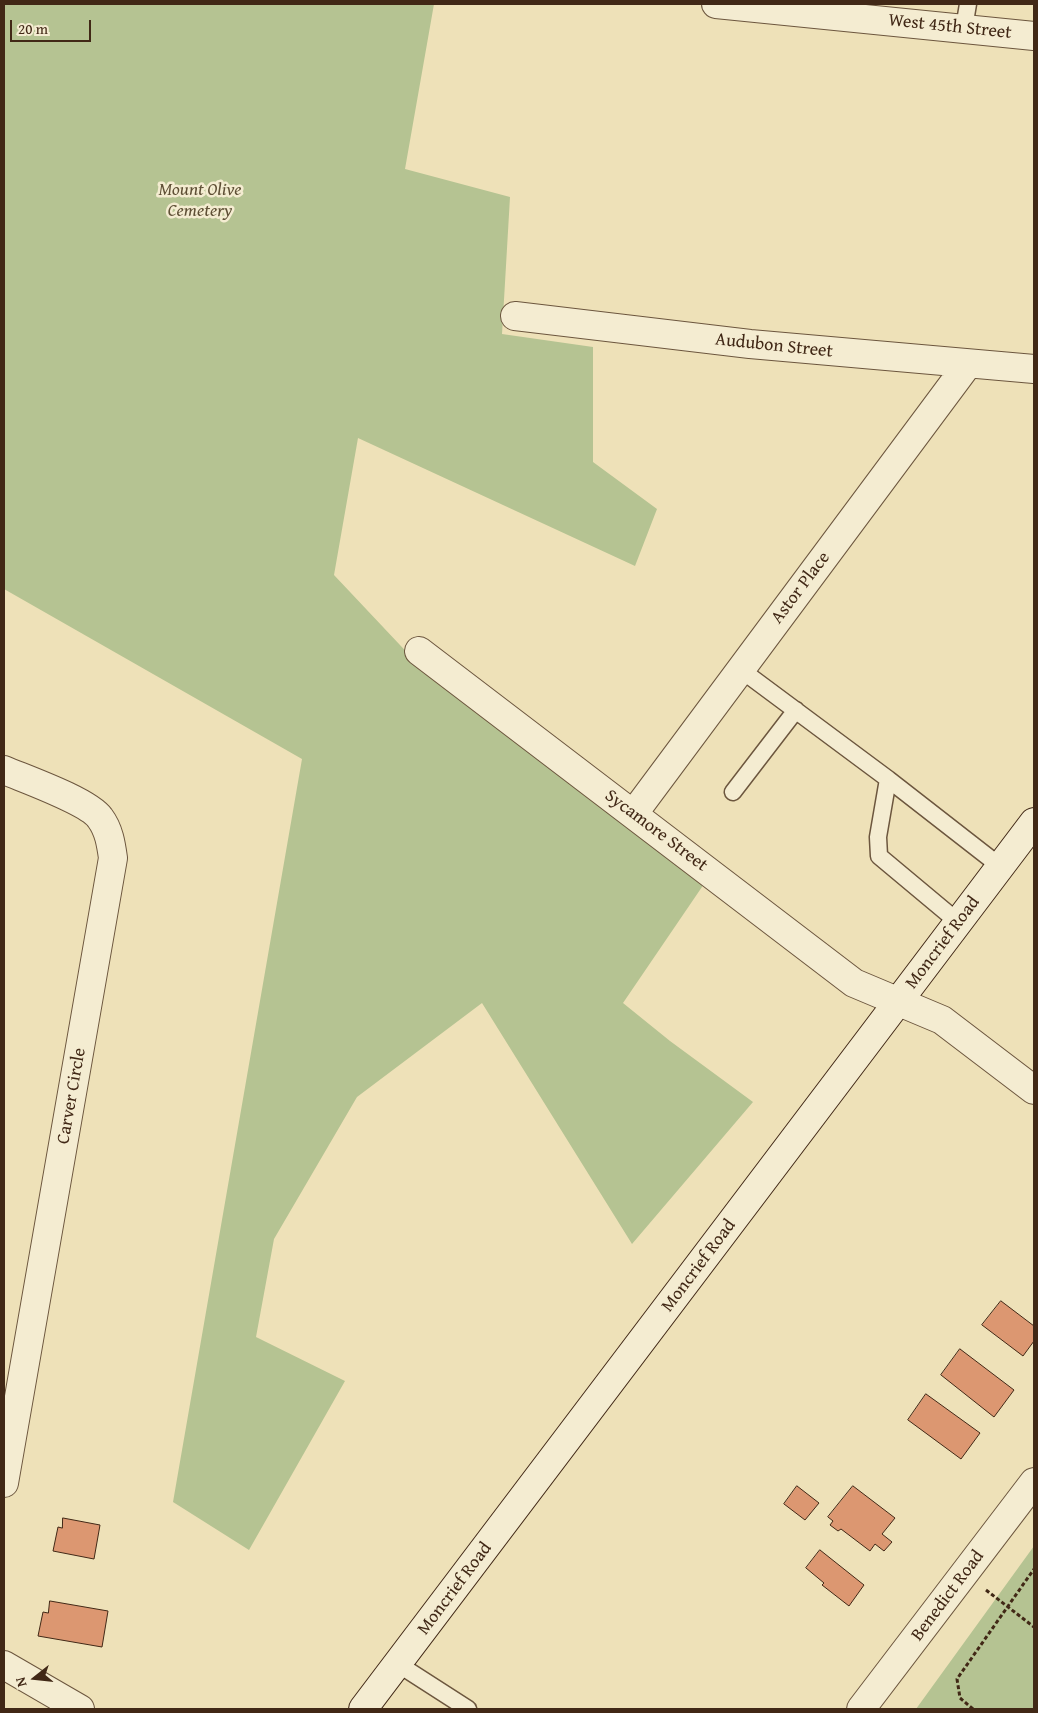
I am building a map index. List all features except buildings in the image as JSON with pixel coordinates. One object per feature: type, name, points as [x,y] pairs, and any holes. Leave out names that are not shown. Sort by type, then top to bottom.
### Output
[{"type":"street","name":"West 45th Street","points":[[716,4],[966,16],[1034,36]]},
{"type":"street","name":"Audubon Street","points":[[515,316],[750,344],[1034,369]]},
{"type":"street","name":"Astor Place","points":[[634,813],[968,364]]},
{"type":"street","name":"Sycamore Street","points":[[419,651],[634,813],[854,983],[942,1020],[1034,1090]]},
{"type":"street","name":"Carver Circle","points":[[4,770],[81,803],[100,817],[110,837],[114,858],[4,1483]]},
{"type":"street","name":"Moncrief Road","points":[[363,1709],[1034,822]]},
{"type":"street","name":"Benedict Road","points":[[861,1709],[1034,1482]]},
{"type":"street","points":[[4,1665],[80,1709]]},
{"type":"lane","points":[[740,669],[888,779],[1001,867]]},
{"type":"lane","points":[[733,792],[796,710]]},
{"type":"lane","points":[[888,779],[878,837],[879,856],[958,922]]},
{"type":"lane","points":[[398,1664],[468,1709]]},
{"type":"path","points":[[973,1709],[960,1698],[957,1678],[1034,1569]]},
{"type":"path","points":[[983,1588],[1034,1626]]},
{"type":"green space","name":"Mount Olive Cemetery","points":[[4,4],[434,4],[405,169],[510,197],[502,334],[593,347],[593,462],[657,509],[635,566],[358,438],[334,575],[416,662],[704,884],[623,1003],[670,1041],[753,1102],[632,1244],[482,1003],[357,1097],[274,1239],[256,1337],[345,1381],[249,1550],[173,1502],[302,759],[4,589]]},
{"type":"green space","points":[[1034,1546],[1034,1709],[916,1709]]}]
